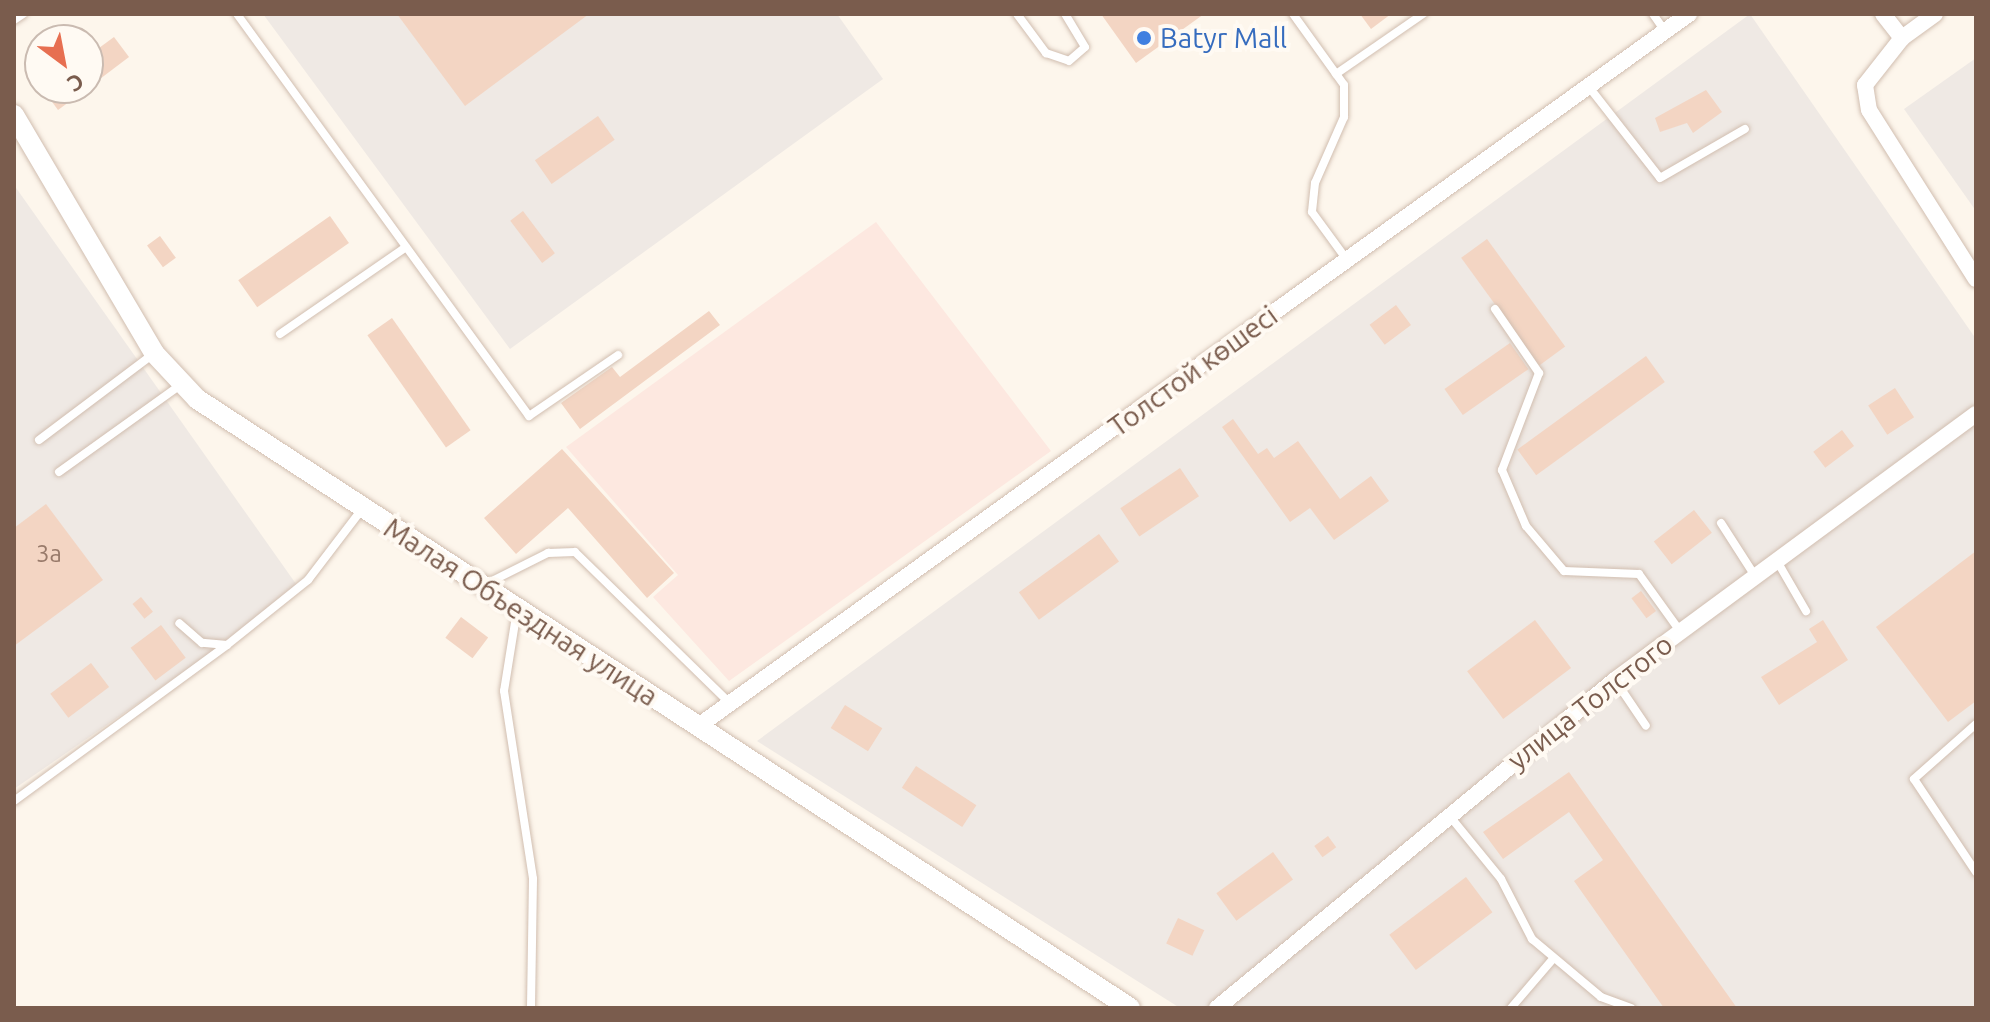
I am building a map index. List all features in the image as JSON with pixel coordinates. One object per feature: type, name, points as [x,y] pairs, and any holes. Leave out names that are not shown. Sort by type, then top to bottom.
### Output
[{"type":"street","name":"Толстой көшесі","points":[[697,727],[1689,14]]},
{"type":"street","points":[[1883,14],[1902,38]]},
{"type":"street","points":[[1935,14],[1902,38],[1865,85],[1869,110],[1976,279]]},
{"type":"street","name":"Малая Объездная улица","points":[[14,115],[154,353],[182,384],[362,509],[1130,1008]]},
{"type":"street","name":"улица Толстого","points":[[1217,1008],[1448,814],[1615,680],[1976,414]]},
{"type":"lane","points":[[14,20],[23,14]]},
{"type":"lane","points":[[237,14],[529,416],[618,355]]},
{"type":"lane","points":[[1017,14],[1046,53],[1069,61],[1085,47],[1065,14]]},
{"type":"lane","points":[[1293,14],[1344,85],[1344,117],[1315,183],[1312,212],[1348,260]]},
{"type":"lane","points":[[1336,74],[1423,14]]},
{"type":"lane","points":[[1653,14],[1665,31]]},
{"type":"lane","points":[[1589,87],[1660,178],[1745,129]]},
{"type":"lane","points":[[280,334],[406,247]]},
{"type":"lane","points":[[1495,309],[1539,373],[1502,470],[1526,526],[1564,571],[1639,574],[1680,631]]},
{"type":"lane","points":[[39,440],[154,353]]},
{"type":"lane","points":[[59,472],[182,384]]},
{"type":"lane","points":[[14,801],[227,645],[308,580],[362,509]]},
{"type":"lane","points":[[1721,523],[1755,576]]},
{"type":"lane","points":[[481,586],[548,553],[575,552],[730,703]]},
{"type":"lane","points":[[1777,561],[1806,611]]},
{"type":"lane","points":[[517,610],[504,691],[533,879],[531,1008]]},
{"type":"lane","points":[[179,623],[202,643],[227,645]]},
{"type":"lane","points":[[1615,680],[1646,726]]},
{"type":"lane","points":[[1976,724],[1914,779],[1976,872]]},
{"type":"lane","points":[[1448,814],[1552,960],[1601,997],[1631,1008]]},
{"type":"lane","points":[[1511,1008],[1552,960]]},
{"type":"shaded area","points":[[263,14],[837,14],[883,79],[510,349]]},
{"type":"shaded area","points":[[1750,14],[1976,339],[1976,1008],[1180,1008],[757,741]]},
{"type":"shaded area","points":[[1976,58],[1976,211],[1904,109]]},
{"type":"shaded area","points":[[14,185],[301,591],[14,789]]},
{"type":"shaded area","points":[[876,222],[1051,451],[729,681],[653,597],[678,575],[566,447]]},
{"type":"building","points":[[397,14],[589,14],[465,106]]},
{"type":"building","name":"Batyr Mall","points":[[1101,14],[1204,14],[1136,63]]},
{"type":"building","points":[[1360,14],[1391,14],[1371,29]]},
{"type":"building","points":[[114,37],[129,57],[104,76],[104,44]]},
{"type":"building","points":[[1706,90],[1722,112],[1693,133],[1687,123],[1660,132],[1655,118]]},
{"type":"building","points":[[598,116],[615,140],[552,184],[535,160]]},
{"type":"building","points":[[523,211],[555,253],[542,263],[510,221]]},
{"type":"building","points":[[330,216],[349,243],[257,307],[238,280]]},
{"type":"building","points":[[160,236],[176,258],[163,267],[147,245]]},
{"type":"building","points":[[1487,239],[1565,347],[1539,365],[1461,258]]},
{"type":"building","points":[[1396,305],[1411,325],[1385,345],[1370,325]]},
{"type":"building","points":[[709,311],[720,325],[580,429],[561,403],[612,367],[620,377]]},
{"type":"building","points":[[392,318],[471,430],[446,447],[367,335]]},
{"type":"building","points":[[1510,343],[1528,369],[1463,415],[1444,389]]},
{"type":"building","points":[[1646,356],[1665,382],[1536,475],[1517,449]]},
{"type":"building","points":[[1895,388],[1914,417],[1887,435],[1868,405]]},
{"type":"building","points":[[1233,419],[1258,454],[1267,448],[1274,458],[1298,441],[1340,499],[1371,476],[1389,501],[1334,540],[1310,508],[1290,522],[1222,427]]},
{"type":"building","points":[[1842,430],[1854,446],[1825,468],[1813,452]]},
{"type":"building","points":[[562,449],[674,573],[647,598],[568,508],[516,554],[484,518]]},
{"type":"building","points":[[1180,468],[1199,496],[1139,536],[1120,508]]},
{"type":"building","points":[[46,504],[103,580],[14,646],[14,528]]},
{"type":"building","points":[[1694,510],[1712,533],[1672,564],[1654,541]]},
{"type":"building","points":[[1099,534],[1119,562],[1039,620],[1019,592]]},
{"type":"building","points":[[1976,551],[1976,701],[1948,722],[1876,627]]},
{"type":"building","points":[[1641,591],[1656,611],[1646,618],[1631,598]]},
{"type":"building","points":[[141,597],[153,612],[144,619],[132,604]]},
{"type":"building","points":[[461,617],[488,637],[473,658],[445,638]]},
{"type":"building","points":[[1535,620],[1571,668],[1503,719],[1467,671]]},
{"type":"building","points":[[1823,620],[1848,660],[1779,705],[1761,677],[1817,642],[1809,629]]},
{"type":"building","points":[[161,625],[186,658],[155,681],[131,648]]},
{"type":"building","points":[[91,663],[109,687],[68,718],[50,694]]},
{"type":"building","points":[[845,705],[882,728],[868,751],[831,728]]},
{"type":"building","points":[[916,766],[976,805],[962,827],[902,788]]},
{"type":"building","points":[[1569,772],[1737,1008],[1664,1008],[1574,881],[1603,860],[1569,812],[1503,859],[1483,832]]},
{"type":"building","points":[[1328,836],[1336,847],[1322,857],[1314,846]]},
{"type":"building","points":[[1273,852],[1293,880],[1236,921],[1216,893]]},
{"type":"building","points":[[1466,877],[1492,912],[1416,970],[1389,935]]},
{"type":"building","points":[[1178,918],[1204,930],[1192,956],[1166,943]]},
{"type":"place","name":"Batyr Mall","points":[[1144,38]]}]
